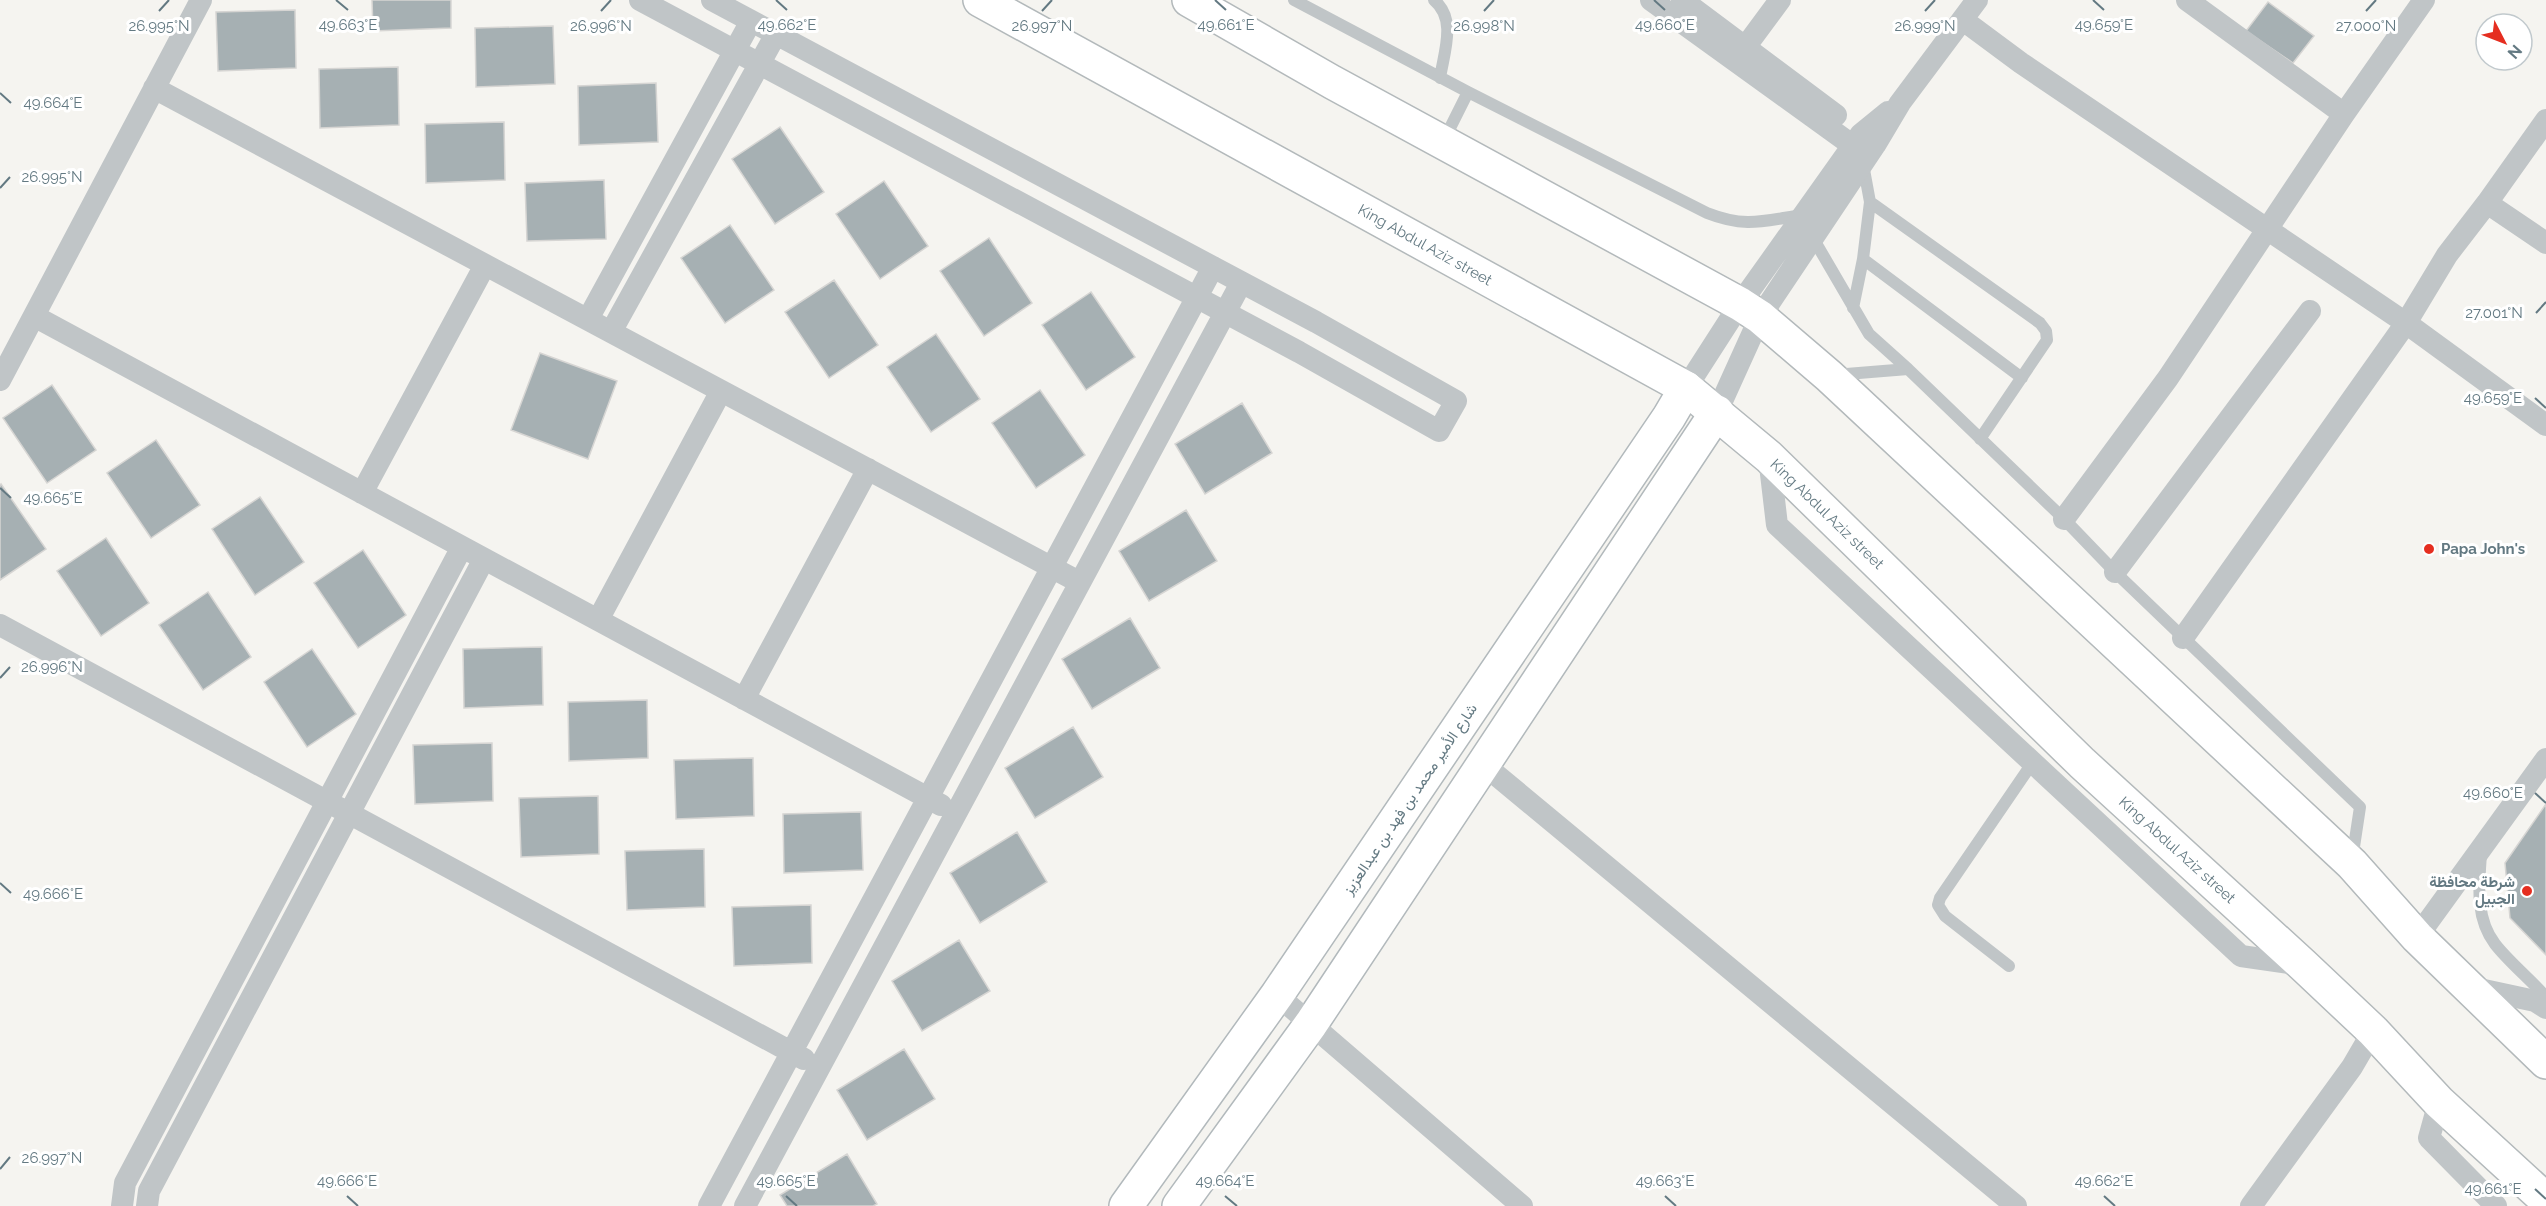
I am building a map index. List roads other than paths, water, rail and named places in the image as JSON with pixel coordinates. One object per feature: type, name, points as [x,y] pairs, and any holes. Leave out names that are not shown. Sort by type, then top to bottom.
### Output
[{"type":"main road","name":"King Abdul Aziz street","points":[[980,0],[1686,388],[1769,457],[2082,763],[2303,965],[2373,1031],[2439,1102],[2546,1200]]},
{"type":"main road","points":[[1189,0],[1750,310],[1829,376],[2352,864],[2417,937],[2546,1062]]},
{"type":"main road","name":"شارع الأمير محمد بن فهد بن عبدالعزيز","points":[[1126,1206],[1277,995],[1670,417],[1686,388]]},
{"type":"main road","points":[[1179,1206],[1311,1024],[1717,412]]},
{"type":"street","points":[[0,380],[201,0]]},
{"type":"street","points":[[640,0],[1224,312],[1439,431],[1456,401],[1213,267],[712,0]]},
{"type":"street","points":[[1652,0],[1864,149]]},
{"type":"street","points":[[1682,0],[1746,46],[1864,149]]},
{"type":"street","points":[[1746,46],[1780,0]]},
{"type":"street","points":[[1717,412],[1750,310],[1803,215],[1864,149],[1977,0]]},
{"type":"street","points":[[2187,0],[2344,114]]},
{"type":"street","points":[[2064,519],[2168,378],[2344,114],[2424,0]]},
{"type":"street","points":[[1963,20],[2021,63],[2406,322],[2546,425]]},
{"type":"street","points":[[588,320],[751,21]]},
{"type":"street","points":[[611,332],[776,34]]},
{"type":"street","points":[[154,88],[1079,582]]},
{"type":"street","points":[[2183,638],[2406,322],[2447,255],[2546,120]]},
{"type":"street","points":[[1686,388],[1813,238],[1864,149]]},
{"type":"street","points":[[2487,203],[2546,243]]},
{"type":"street","points":[[362,493],[485,265]]},
{"type":"street","points":[[710,1206],[1213,267]]},
{"type":"street","points":[[744,1206],[1241,283]]},
{"type":"street","points":[[2115,572],[2310,311]]},
{"type":"street","points":[[34,316],[955,813]]},
{"type":"street","points":[[598,620],[721,391]]},
{"type":"street","points":[[1769,457],[1777,525],[2241,956],[2303,965]]},
{"type":"street","points":[[744,699],[868,469]]},
{"type":"street","points":[[122,1206],[125,1183],[462,547]]},
{"type":"street","points":[[147,1206],[149,1191],[484,559]]},
{"type":"street","points":[[0,625],[819,1067]]},
{"type":"street","points":[[2417,937],[2546,759]]},
{"type":"street","points":[[1484,764],[2016,1206]]},
{"type":"street","points":[[2468,986],[2535,1001],[2546,1008]]},
{"type":"street","points":[[1277,995],[1500,1199],[1522,1206]]},
{"type":"street","points":[[2251,1206],[2352,1067],[2373,1031]]},
{"type":"street","points":[[2439,1102],[2429,1138],[2496,1206]]},
{"type":"lane","points":[[1294,0],[1440,78],[1707,213],[1727,221],[1747,224],[1803,215]]},
{"type":"lane","points":[[1434,0],[1446,14],[1448,26],[1440,78]]},
{"type":"lane","points":[[1443,142],[1468,92]]},
{"type":"lane","points":[[1853,308],[1863,259],[1870,202],[1864,149]]},
{"type":"lane","points":[[1870,202],[2040,323],[2046,331],[2048,340],[1980,439]]},
{"type":"lane","points":[[1813,238],[1853,308],[1878,343],[2064,519],[2115,572],[2360,807],[2352,864]]},
{"type":"lane","points":[[1863,259],[2022,378]]},
{"type":"lane","points":[[1829,376],[1908,369]]},
{"type":"lane","points":[[2009,966],[1945,916],[1938,905],[2033,762]]},
{"type":"lane","points":[[2481,848],[2479,894],[2481,913],[2487,929],[2494,943],[2546,997]]},
{"type":"place","name":"Papa John's","points":[[2429,549]]},
{"type":"place","name":"شرطة محافظة الجبيل","points":[[2527,891]]}]
